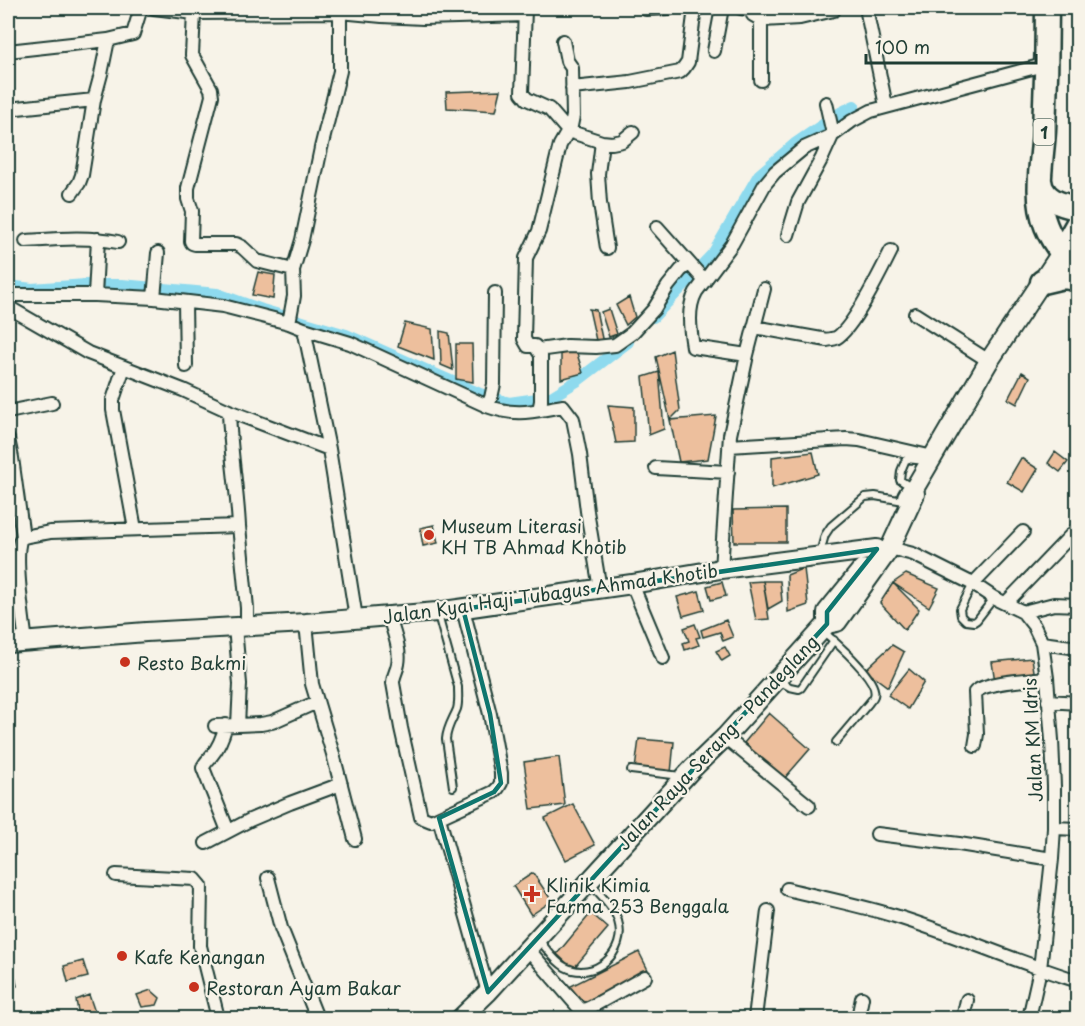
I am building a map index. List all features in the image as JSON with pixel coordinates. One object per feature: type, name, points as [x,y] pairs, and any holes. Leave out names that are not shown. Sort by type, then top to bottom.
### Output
[{"type":"highway","name":"1","points":[[1047,8],[1047,64],[1039,180],[1046,226],[1072,249]]},
{"type":"highway","points":[[1039,180],[1043,191],[1049,197],[1077,208]]},
{"type":"highway","name":"Jalan Raya Serang - Pandeglang","points":[[1072,249],[1077,223]]},
{"type":"highway","points":[[1072,249],[1077,271]]},
{"type":"highway","points":[[1042,282],[1062,277],[1077,279]]},
{"type":"main road","name":"Jalan Raya Serang - Pandeglang","points":[[461,1018],[488,992],[685,776],[776,680],[827,631],[827,612],[883,549],[909,495],[989,361],[1042,282],[1072,249]]},
{"type":"main road","name":"Jalan Kyai Haji Tubagus Ahmad Khotib","points":[[8,643],[437,612],[721,569],[883,549]]},
{"type":"street","points":[[8,51],[108,40],[133,34],[141,8]]},
{"type":"street","points":[[154,8],[194,13],[340,10],[382,16],[525,11],[522,93],[527,99],[549,109],[568,131],[602,142],[622,141],[633,132]]},
{"type":"street","points":[[646,9],[669,8]]},
{"type":"street","points":[[572,88],[630,82],[680,72],[688,62],[695,8]]},
{"type":"street","points":[[714,51],[722,8]]},
{"type":"street","points":[[741,8],[750,9],[753,15],[800,18],[834,10]]},
{"type":"street","points":[[866,8],[886,106]]},
{"type":"street","points":[[289,322],[295,288],[293,270],[302,240],[340,71],[340,10]]},
{"type":"street","points":[[194,13],[192,55],[211,89],[212,96],[188,188],[188,199],[192,211],[190,241],[195,244],[236,244],[257,261],[293,270]]},
{"type":"street","points":[[761,14],[761,80]]},
{"type":"street","points":[[72,193],[80,183],[82,175],[94,100],[108,40]]},
{"type":"street","points":[[540,405],[541,355],[535,346],[528,346],[524,339],[526,258],[539,231],[560,145],[571,126],[573,116],[572,68],[567,61],[562,41]]},
{"type":"street","points":[[747,356],[693,347],[690,313],[693,297],[732,244],[765,184],[775,172],[804,148],[871,111],[1047,64]]},
{"type":"street","points":[[8,109],[94,100]]},
{"type":"street","points":[[788,235],[798,202],[833,134],[826,103]]},
{"type":"street","points":[[602,142],[598,174],[600,203],[608,248]]},
{"type":"street","points":[[657,227],[704,280]]},
{"type":"street","points":[[26,241],[98,239],[118,242]]},
{"type":"street","points":[[95,288],[98,239]]},
{"type":"street","points":[[754,327],[827,340],[835,339],[842,333],[870,293],[891,251]]},
{"type":"street","points":[[155,292],[158,253]]},
{"type":"street","points":[[538,350],[567,346],[615,345],[632,333],[654,309],[681,270],[691,266]]},
{"type":"street","points":[[8,295],[95,288],[155,292],[185,302],[223,306],[289,322],[350,344],[489,402],[501,411],[520,413],[540,405],[563,406],[573,419],[600,589]]},
{"type":"street","points":[[721,569],[729,446],[747,356],[764,289]]},
{"type":"street","points":[[489,402],[494,384],[495,293]]},
{"type":"street","points":[[185,302],[186,366]]},
{"type":"street","points":[[8,307],[88,353],[329,449]]},
{"type":"street","points":[[915,314],[989,361]]},
{"type":"street","points":[[304,329],[329,449],[356,618]]},
{"type":"street","points":[[124,367],[113,400],[113,410],[135,529]]},
{"type":"street","points":[[8,412],[52,403]]},
{"type":"street","points":[[228,831],[203,768],[204,763],[213,755],[222,738],[240,684],[241,627],[247,608],[229,411]]},
{"type":"street","points":[[8,439],[23,537]]},
{"type":"street","points":[[729,446],[846,439],[859,440],[931,460]]},
{"type":"street","points":[[656,468],[728,472]]},
{"type":"street","points":[[26,642],[17,564],[18,543],[23,537],[50,532],[239,526]]},
{"type":"street","points":[[1006,603],[1077,528]]},
{"type":"street","points":[[973,584],[1023,532]]},
{"type":"street","name":"Jalan KM Idris","points":[[883,549],[913,554],[1023,612],[1034,626],[1042,644],[1052,740],[1054,828],[1040,969],[1029,1018]]},
{"type":"street","points":[[632,584],[663,658]]},
{"type":"street","points":[[1023,612],[1054,604],[1077,605]]},
{"type":"street","points":[[389,617],[398,656],[393,689],[421,817],[431,821],[494,792],[501,783],[490,714],[463,609]]},
{"type":"street","points":[[306,623],[312,684],[355,839]]},
{"type":"street","points":[[1042,644],[1077,648]]},
{"type":"street","points":[[975,746],[977,734],[975,692],[980,688],[995,684],[1047,678]]},
{"type":"street","points":[[1048,701],[1077,703]]},
{"type":"street","points":[[226,726],[272,722],[317,702]]},
{"type":"street","points":[[724,737],[809,806]]},
{"type":"street","points":[[206,843],[250,820],[341,784]]},
{"type":"street","points":[[439,818],[488,992]]},
{"type":"street","points":[[1054,828],[1077,829]]},
{"type":"street","points":[[877,834],[1052,859]]},
{"type":"street","points":[[116,874],[195,879],[200,882],[200,946],[218,1018]]},
{"type":"street","points":[[268,878],[281,928],[317,1018]]},
{"type":"street","points":[[787,889],[893,916],[1077,981]]},
{"type":"street","points":[[755,1018],[768,911]]},
{"type":"street","points":[[532,943],[580,1009],[591,1007],[645,977]]},
{"type":"street","points":[[858,1018],[862,998]]},
{"type":"street","points":[[967,1000],[964,1017],[977,1018]]},
{"type":"lane","points":[[819,556],[825,535],[831,526],[865,497],[909,495]]},
{"type":"lane","points":[[973,584],[960,609],[961,616],[966,621],[977,620],[994,598]]},
{"type":"lane","points":[[437,612],[458,687],[456,710],[446,731],[453,787]]},
{"type":"lane","points":[[827,631],[870,678],[875,693],[836,742]]},
{"type":"lane","points":[[631,770],[685,776]]},
{"type":"lane","points":[[532,943],[559,963],[579,971],[594,969],[607,962],[616,950],[620,935],[618,920],[589,881]]},
{"type":"highlighted area","points":[[877,549],[827,612],[827,624],[488,992],[439,818],[494,792],[501,783],[490,714],[463,609]]},
{"type":"building","points":[[501,90],[496,111],[447,108],[446,92]]},
{"type":"building","points":[[258,272],[275,275],[273,299],[252,295]]},
{"type":"building","points":[[629,297],[635,317],[626,325],[616,305]]},
{"type":"building","points":[[589,309],[596,310],[603,343],[597,345]]},
{"type":"building","points":[[609,309],[617,334],[609,337],[601,312]]},
{"type":"building","points":[[405,323],[432,329],[434,360],[398,346]]},
{"type":"building","points":[[440,331],[449,333],[453,370],[441,365]]},
{"type":"building","points":[[456,344],[472,344],[473,382],[456,379]]},
{"type":"building","points":[[575,347],[583,373],[561,379],[561,354]]},
{"type":"building","points":[[672,350],[680,410],[670,420],[656,357]]},
{"type":"building","points":[[659,372],[664,429],[649,435],[643,377]]},
{"type":"building","points":[[1022,372],[1030,377],[1017,404],[1008,399]]},
{"type":"building","points":[[608,405],[634,407],[634,442],[616,443]]},
{"type":"building","points":[[716,416],[708,459],[679,462],[670,420]]},
{"type":"building","points":[[813,452],[818,474],[772,488],[772,457]]},
{"type":"building","points":[[1055,452],[1068,462],[1060,472],[1048,463]]},
{"type":"building","points":[[1021,458],[1038,469],[1024,492],[1007,482]]},
{"type":"building","points":[[786,509],[786,542],[734,542],[733,510]]},
{"type":"building","name":"Museum Literasi KH TB Ahmad Khotib","points":[[434,525],[438,543],[423,546],[420,528]]},
{"type":"building","points":[[804,568],[808,605],[788,612],[787,575]]},
{"type":"building","points":[[906,574],[939,588],[929,607],[893,583]]},
{"type":"building","points":[[763,581],[769,619],[756,620],[748,582]]},
{"type":"building","points":[[763,581],[780,581],[782,601],[768,609]]},
{"type":"building","points":[[722,582],[726,596],[711,600],[707,586]]},
{"type":"building","points":[[893,583],[919,609],[905,630],[880,603]]},
{"type":"building","points":[[699,591],[704,610],[683,616],[677,597]]},
{"type":"building","points":[[726,620],[733,637],[723,641],[720,632],[703,637],[701,630]]},
{"type":"building","points":[[695,624],[700,637],[696,638],[699,645],[685,650],[683,643],[689,641],[684,628]]},
{"type":"building","points":[[892,645],[904,652],[888,687],[865,670]]},
{"type":"building","points":[[725,647],[730,656],[722,661],[716,651]]},
{"type":"building","points":[[1032,658],[1035,678],[995,682],[992,662]]},
{"type":"building","points":[[909,669],[924,682],[908,709],[888,695]]},
{"type":"building","points":[[769,713],[810,749],[784,779],[744,743]]},
{"type":"building","points":[[639,739],[674,742],[671,773],[635,769]]},
{"type":"building","points":[[559,757],[565,805],[531,809],[524,762]]},
{"type":"building","points":[[573,804],[595,845],[566,860],[545,818]]},
{"type":"building","name":"Klinik Kimia Farma 253 Benggala","points":[[533,873],[552,901],[531,915],[513,886]]},
{"type":"building","points":[[591,913],[608,928],[573,969],[557,954]]},
{"type":"building","points":[[8,942],[17,986],[8,988]]},
{"type":"building","points":[[639,952],[648,970],[579,1005],[569,987]]},
{"type":"building","points":[[83,961],[88,977],[68,982],[64,966]]},
{"type":"building","points":[[151,990],[160,998],[157,1005],[142,1007],[137,995]]},
{"type":"building","points":[[89,995],[96,1015],[79,1017],[76,1000]]},
{"type":"waterway","points":[[653,317],[713,254],[759,175],[795,144],[854,106]]},
{"type":"waterway","points":[[8,286],[32,289],[122,285],[217,294],[346,335],[480,394],[509,403],[551,397],[577,381],[628,342]]},
{"type":"place","name":"Museum Literasi KH TB Ahmad Khotib","points":[[429,535]]},
{"type":"place","name":"Resto Bakmi","points":[[125,662]]},
{"type":"place","name":"Klinik Kimia Farma 253 Benggala","points":[[532,894]]},
{"type":"place","name":"Kafe Kenangan","points":[[122,956]]},
{"type":"place","name":"Restoran Ayam Bakar","points":[[194,987]]}]
